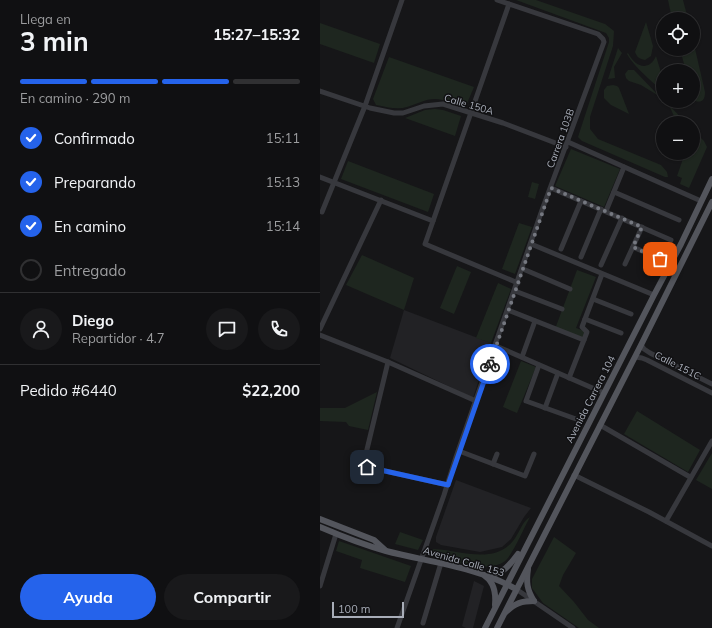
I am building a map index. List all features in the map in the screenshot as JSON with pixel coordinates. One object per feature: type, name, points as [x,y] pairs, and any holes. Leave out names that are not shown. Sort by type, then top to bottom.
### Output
[{"type":"main road","name":"Avenida Carrera 104","points":[[485,628],[527,543],[671,264],[712,179]]},
{"type":"main road","name":"Avenida Carrera 104","points":[[497,628],[516,588],[635,358],[712,202]]},
{"type":"main road","name":"Avenida Calle 153","points":[[320,519],[374,540],[386,551]]},
{"type":"main road","name":"Avenida Calle 153","points":[[320,527],[386,551],[441,563],[484,575],[507,583],[516,588]]},
{"type":"main road","points":[[484,575],[496,574],[504,571],[527,543]]},
{"type":"main road","points":[[531,561],[526,585],[534,601]]},
{"type":"main road","points":[[484,575],[493,586],[495,594],[495,608]]},
{"type":"main road","points":[[502,616],[516,603],[534,601]]},
{"type":"street","points":[[322,212],[364,106],[402,0]]},
{"type":"street","points":[[497,0],[509,4],[425,244],[518,283]]},
{"type":"street","name":"Carrera 103B","points":[[397,628],[531,244],[603,45],[604,39],[598,34],[509,4]]},
{"type":"street","name":"Calle 150A","points":[[320,91],[364,106],[388,112],[399,113],[424,106],[442,104],[567,144],[701,201]]},
{"type":"street","points":[[581,257],[603,210],[614,192],[624,167]]},
{"type":"street","points":[[320,177],[433,221]]},
{"type":"street","points":[[551,188],[671,240]]},
{"type":"street","points":[[614,192],[679,220]]},
{"type":"street","points":[[320,329],[381,200]]},
{"type":"street","points":[[560,249],[581,201]]},
{"type":"street","points":[[601,265],[622,218]]},
{"type":"street","points":[[625,264],[642,227]]},
{"type":"street","points":[[531,244],[654,295]]},
{"type":"street","points":[[633,247],[660,259]]},
{"type":"street","points":[[523,269],[570,289]]},
{"type":"street","points":[[569,378],[587,332],[582,327],[602,274]]},
{"type":"street","points":[[515,291],[562,310]]},
{"type":"street","points":[[593,299],[631,314]]},
{"type":"street","points":[[508,310],[584,340]]},
{"type":"street","points":[[585,319],[621,333]]},
{"type":"street","points":[[522,357],[535,321]]},
{"type":"street","points":[[320,335],[388,362],[476,401]]},
{"type":"street","name":"Calle 151C","points":[[641,345],[650,353],[712,384]]},
{"type":"street","points":[[496,346],[604,393]]},
{"type":"street","name":"Calle 151C","points":[[635,358],[642,358],[712,393]]},
{"type":"street","points":[[388,362],[363,466],[448,485]]},
{"type":"street","points":[[539,365],[525,400],[576,419]]},
{"type":"street","points":[[545,408],[558,373]]},
{"type":"street","points":[[600,425],[690,477]]},
{"type":"street","points":[[666,521],[712,441]]},
{"type":"street","points":[[459,451],[525,476],[534,454]]},
{"type":"street","points":[[492,464],[497,454]]},
{"type":"street","points":[[574,475],[712,546]]},
{"type":"street","points":[[320,586],[336,534]]},
{"type":"street","points":[[424,623],[441,563]]},
{"type":"street","name":"Avenida Calle 153","points":[[516,588],[573,628]]},
{"type":"shaded area","points":[[516,0],[536,0],[605,24],[614,31],[613,46],[590,117],[590,129],[598,139],[661,165],[667,172],[668,177],[582,141],[578,137],[609,42],[609,38],[606,33]]},
{"type":"shaded area","points":[[668,0],[683,0],[686,12],[671,12]]},
{"type":"shaded area","points":[[646,22],[653,46],[651,56],[645,60],[638,58],[635,52]]},
{"type":"shaded area","points":[[320,23],[380,44],[374,63],[320,44]]},
{"type":"shaded area","points":[[618,48],[622,53],[614,67],[615,78],[608,79]]},
{"type":"shaded area","points":[[628,53],[634,62],[642,66],[650,64],[656,56],[658,64],[656,64],[656,85],[634,64],[627,54]]},
{"type":"shaded area","points":[[682,56],[697,56],[699,64],[684,64]]},
{"type":"shaded area","points":[[389,57],[474,87],[465,108],[439,99],[431,99],[403,108],[392,108],[376,105],[373,99]]},
{"type":"shaded area","points":[[628,70],[634,70],[656,94],[641,85],[629,81],[625,74]]},
{"type":"shaded area","points":[[700,70],[705,92],[704,99],[700,102]]},
{"type":"shaded area","points":[[613,85],[619,88],[629,114],[611,105],[604,98],[604,90],[607,86]]},
{"type":"shaded area","points":[[670,108],[679,116],[674,116]]},
{"type":"shaded area","points":[[435,109],[461,116],[455,136],[405,118],[425,110]]},
{"type":"shaded area","points":[[700,137],[707,147],[689,188],[680,184],[682,178],[677,176],[683,160],[700,160]]},
{"type":"shaded area","points":[[571,149],[620,169],[604,207],[555,186]]},
{"type":"shaded area","points":[[348,161],[434,194],[428,212],[341,179]]},
{"type":"shaded area","points":[[532,182],[539,184],[535,199],[528,197]]},
{"type":"shaded area","points":[[519,223],[532,227],[515,274],[502,269]]},
{"type":"shaded area","points":[[362,255],[414,278],[404,310],[346,285]]},
{"type":"shaded area","points":[[457,266],[471,272],[454,314],[440,308]]},
{"type":"shaded area","points":[[577,270],[596,277],[576,328],[587,332],[584,340],[555,329]]},
{"type":"shaded area","points":[[498,283],[511,289],[491,343],[476,338]]},
{"type":"shaded area","points":[[404,310],[491,343],[473,398],[390,358]]},
{"type":"shaded area","points":[[521,361],[536,367],[517,413],[503,407]]},
{"type":"shaded area","points":[[377,392],[368,430],[349,426],[346,422],[320,421],[320,408],[345,408]]},
{"type":"shaded area","points":[[637,411],[700,450],[688,472],[624,434]]},
{"type":"shaded area","points":[[712,453],[712,489],[696,480]]},
{"type":"shaded area","points":[[456,480],[531,508],[511,539],[502,547],[480,552],[441,545],[436,542],[436,537]]},
{"type":"shaded area","points":[[530,517],[508,558],[501,563],[492,566],[470,565],[428,554],[429,551],[434,549],[475,554],[496,553],[513,541],[525,521]]},
{"type":"shaded area","points":[[400,532],[423,540],[418,550],[395,544]]},
{"type":"shaded area","points":[[554,537],[576,553],[563,575],[559,586],[588,620],[599,628],[579,628],[543,603],[532,588],[532,579]]},
{"type":"shaded area","points":[[339,541],[411,566],[405,582],[360,568],[362,560],[336,551]]},
{"type":"shaded area","points":[[474,581],[484,586],[473,628],[466,628],[462,626]]},
{"type":"way so far","points":[[490,364],[542,210],[551,188],[642,227],[633,247],[660,259]]},
{"type":"route","points":[[367,467],[448,485],[456,457],[490,364]]}]
